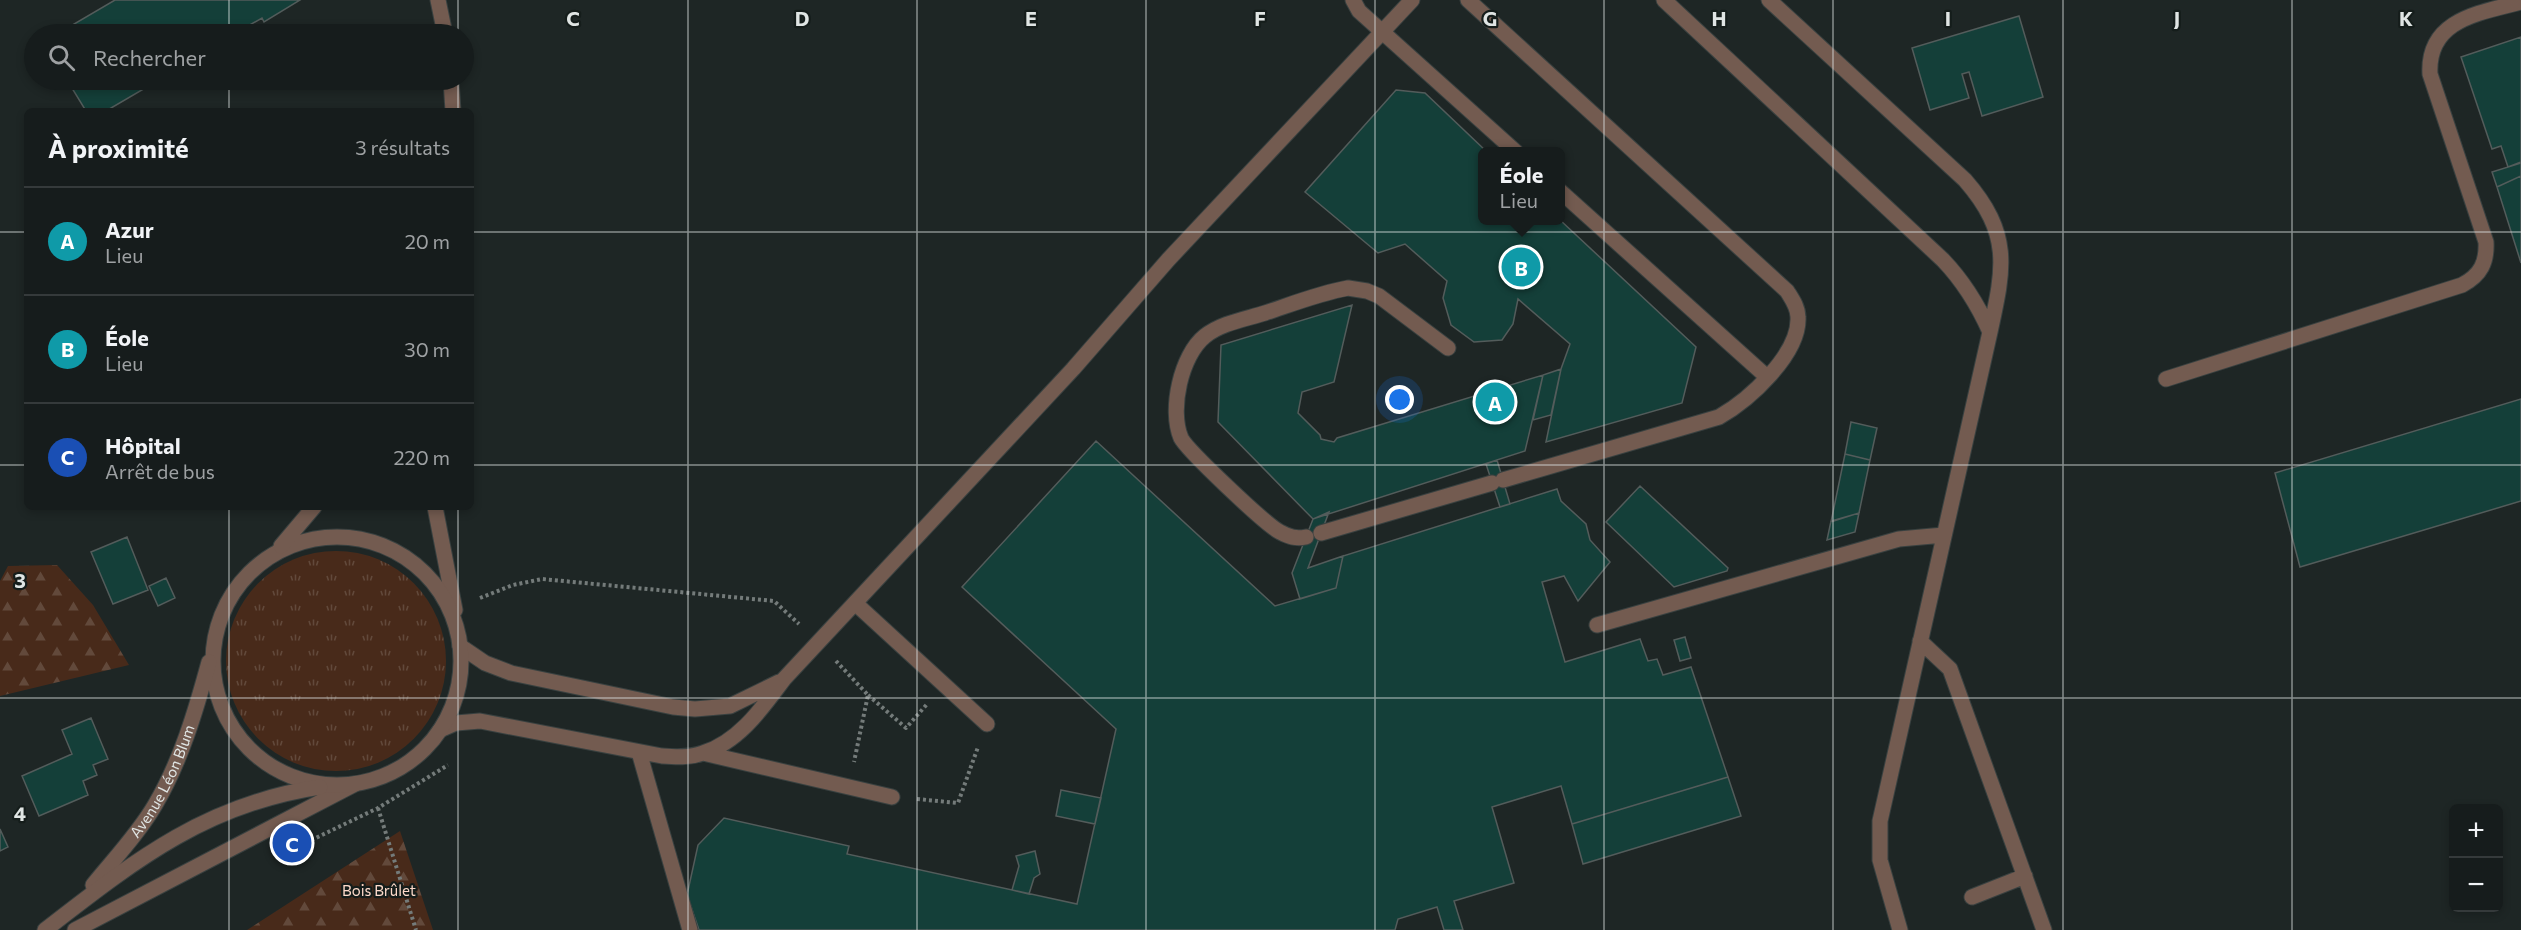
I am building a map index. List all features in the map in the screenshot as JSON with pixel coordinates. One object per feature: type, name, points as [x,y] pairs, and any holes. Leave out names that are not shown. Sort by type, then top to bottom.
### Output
[{"type":"street","points":[[438,0],[443,24]]},
{"type":"street","points":[[1353,0],[1359,10],[1510,147]]},
{"type":"street","points":[[440,730],[456,723],[480,721],[639,752],[684,757],[703,753],[733,737],[747,724],[784,679],[1073,369],[1168,260],[1412,0]]},
{"type":"street","points":[[1448,348],[1379,296],[1348,288],[1226,326],[1204,337],[1186,365],[1178,388],[1176,410],[1182,440],[1273,528],[1296,539],[1719,417],[1744,400],[1791,348],[1798,317],[1796,304],[1787,291],[1468,0]]},
{"type":"street","points":[[1664,0],[1943,260],[1971,294],[1990,332]]},
{"type":"street","points":[[1769,0],[1965,180],[1980,197],[1997,230],[2002,256],[2001,282],[1880,821],[1878,842],[1883,879],[1900,930]]},
{"type":"street","points":[[2166,379],[2462,285],[2480,272],[2485,262],[2486,242],[2430,74],[2430,63],[2432,50],[2447,29],[2470,15],[2521,2]]},
{"type":"street","points":[[452,90],[453,108]]},
{"type":"street","points":[[1565,195],[1767,377]]},
{"type":"street","points":[[274,554],[312,510]]},
{"type":"street","points":[[75,930],[355,784],[385,775],[403,766],[427,746],[451,711],[458,690],[461,669],[458,631],[436,510]]},
{"type":"street","points":[[1597,625],[1899,539],[1944,535]]},
{"type":"street","points":[[355,784],[334,785],[304,780],[285,773],[258,757],[231,726],[218,698],[213,678],[213,647],[218,624],[232,593],[255,567],[274,554],[305,540],[328,537],[363,539],[385,547],[415,564],[445,599],[458,631]]},
{"type":"street","points":[[855,603],[987,724]]},
{"type":"street","points":[[1920,640],[1950,669],[2044,930]]},
{"type":"street","points":[[460,646],[485,663],[511,673],[673,707],[730,706],[784,679]]},
{"type":"street","name":"Avenue Léon Blum","points":[[82,899],[132,838],[162,792],[199,699],[213,647]]},
{"type":"street","points":[[639,752],[690,930]]},
{"type":"street","points":[[703,753],[892,797]]},
{"type":"street","name":"Avenue Léon Blum","points":[[45,930],[82,899],[148,852],[188,829],[255,802],[302,790],[334,785]]},
{"type":"street","points":[[1972,897],[2025,876]]},
{"type":"path","points":[[454,608],[513,585],[542,579],[774,601],[819,642],[868,695],[906,728],[944,685]]},
{"type":"path","points":[[848,786],[868,695]]},
{"type":"path","points":[[892,797],[958,803],[987,724]]},
{"type":"path","points":[[378,808],[417,930]]},
{"type":"green space","points":[[336,551],[357,553],[388,564],[414,583],[433,609],[444,640],[446,661],[444,682],[433,713],[414,739],[388,758],[357,769],[336,771],[315,769],[284,758],[258,739],[239,713],[228,682],[226,661],[228,640],[239,609],[258,583],[284,564],[315,553]]},
{"type":"green space","points":[[57,565],[93,605],[129,665],[0,696],[0,581],[8,566]]},
{"type":"green space","name":"Bois Brûlet","points":[[400,831],[433,930],[247,930]]},
{"type":"building","points":[[115,0],[300,0],[264,22],[262,18],[252,24],[74,24]]},
{"type":"building","points":[[2019,16],[2043,97],[1982,116],[1969,72],[1962,74],[1969,98],[1930,110],[1912,48]]},
{"type":"building","points":[[2521,37],[2521,162],[2508,167],[2501,146],[2492,149],[2461,57]]},
{"type":"building","points":[[73,90],[142,90],[111,108],[84,108]]},
{"type":"building","points":[[1396,90],[1425,93],[1482,147],[1478,147],[1478,225],[1565,225],[1696,347],[1682,403],[1546,442],[1561,369],[1570,344],[1518,299],[1513,324],[1502,340],[1474,342],[1451,325],[1443,298],[1447,281],[1405,244],[1378,253],[1305,192]]},
{"type":"building","points":[[2521,163],[2521,176],[2497,187],[2492,172]]},
{"type":"building","points":[[2521,176],[2521,263],[2497,187]]},
{"type":"building","points":[[1352,305],[1334,382],[1302,392],[1298,413],[1320,435],[1321,439],[1334,442],[1337,438],[1543,375],[1525,451],[1313,519],[1218,422],[1221,345]]},
{"type":"building","points":[[1561,369],[1551,415],[1533,420],[1543,375]]},
{"type":"building","points":[[2521,399],[2521,501],[2300,567],[2275,473]]},
{"type":"building","points":[[1851,422],[1877,428],[1870,460],[1845,454]]},
{"type":"building","points":[[1096,441],[1275,606],[1336,588],[1343,556],[1557,489],[1561,501],[1586,524],[1590,540],[1610,562],[1578,601],[1564,576],[1542,582],[1565,662],[1640,639],[1648,661],[1657,659],[1663,675],[1691,667],[1728,777],[1572,824],[1561,786],[1492,807],[1514,883],[1454,901],[1463,930],[1444,930],[1437,907],[1398,919],[1395,930],[699,930],[687,895],[698,845],[724,818],[849,846],[847,854],[1077,904],[1116,729],[962,587]]},
{"type":"building","points":[[1845,454],[1870,460],[1859,513],[1831,522]]},
{"type":"building","points":[[1497,460],[1510,504],[1500,507],[1486,464]]},
{"type":"building","points":[[1640,486],[1728,568],[1727,571],[1674,587],[1606,522]]},
{"type":"building","points":[[1329,512],[1308,568],[1343,556],[1336,588],[1300,599],[1292,573],[1313,519]]},
{"type":"building","points":[[1859,513],[1855,532],[1827,540],[1831,521]]},
{"type":"building","points":[[127,537],[148,590],[113,604],[91,552]]},
{"type":"building","points":[[166,578],[175,598],[158,606],[149,586]]},
{"type":"building","points":[[1685,637],[1691,658],[1680,661],[1674,640]]},
{"type":"building","points":[[91,718],[108,759],[93,765],[97,775],[83,781],[88,795],[39,816],[22,776],[72,754],[62,730]]},
{"type":"building","points":[[1728,777],[1741,816],[1583,864],[1572,824]]},
{"type":"building","points":[[1061,790],[1101,798],[1095,824],[1056,816]]},
{"type":"building","points":[[0,829],[8,847],[0,851]]},
{"type":"building","points":[[1035,851],[1040,874],[1034,878],[1029,894],[1012,890],[1019,866],[1016,856]]},
{"type":"place","name":"Éole","points":[[1521,267]]},
{"type":"place","name":"Azur","points":[[1495,402]]},
{"type":"place","name":"Hôpital","points":[[292,843]]}]
